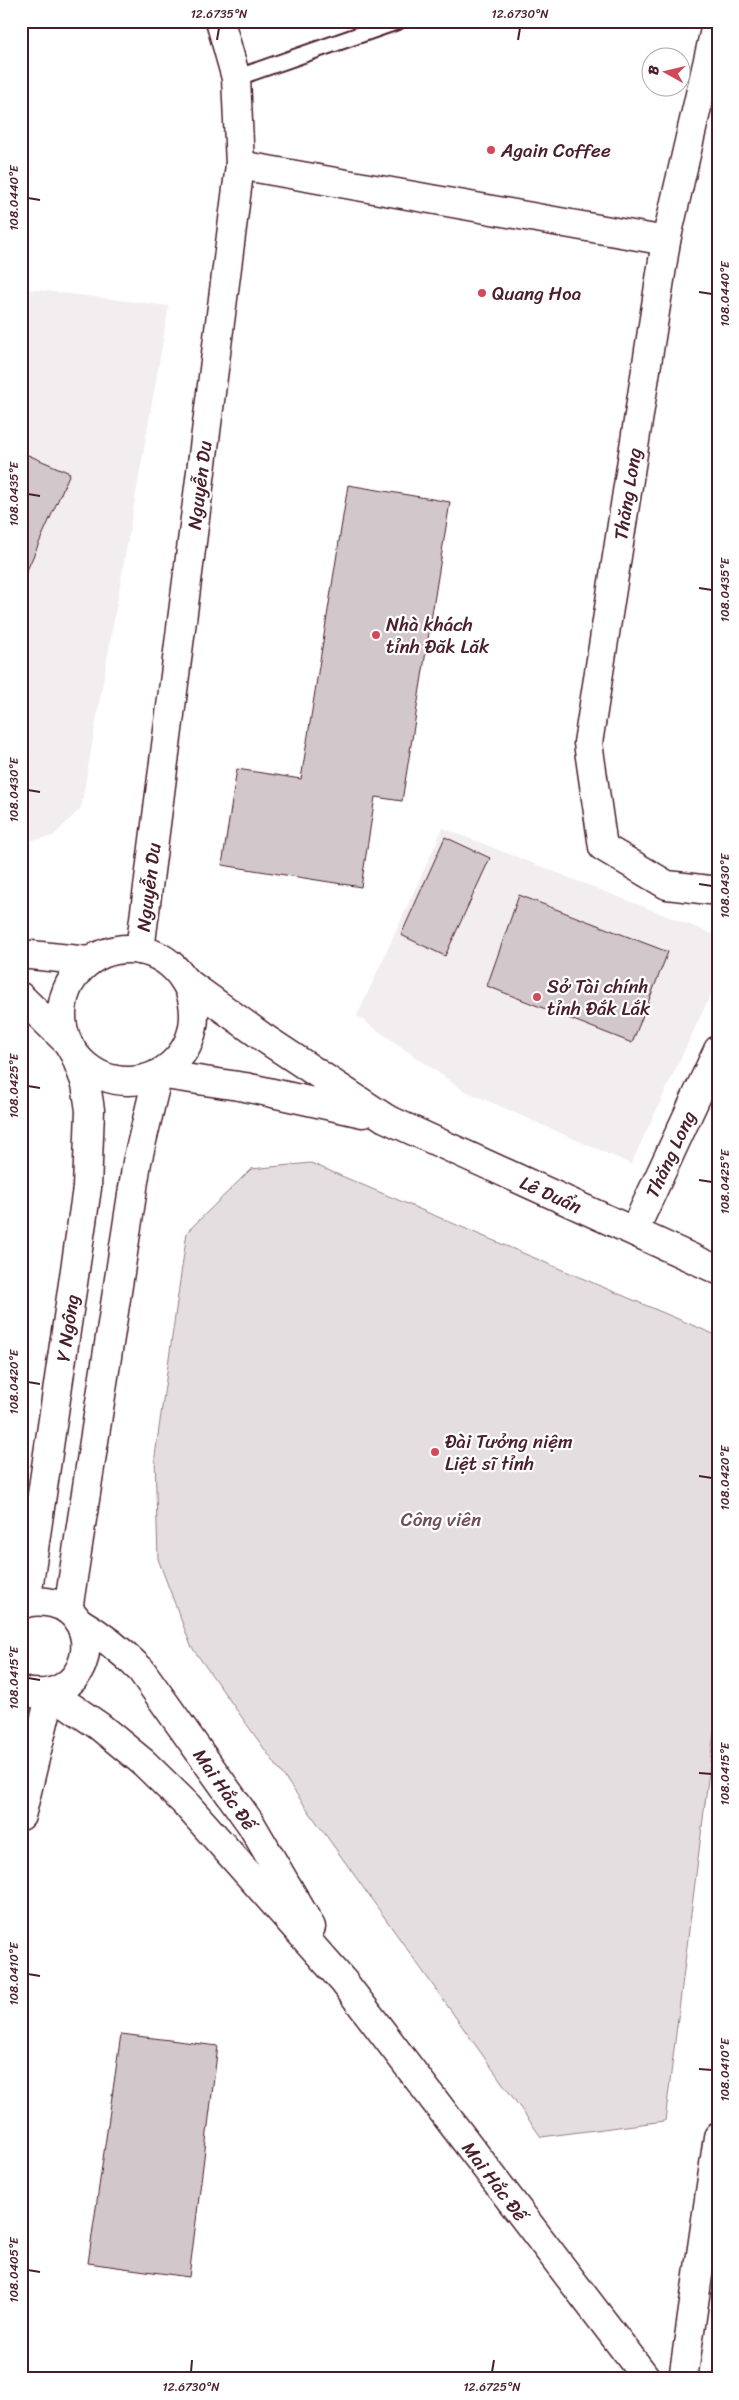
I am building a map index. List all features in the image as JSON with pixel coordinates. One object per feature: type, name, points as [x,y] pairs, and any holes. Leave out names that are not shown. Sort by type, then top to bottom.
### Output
[{"type":"street","name":"Nguyễn Du","points":[[140,950],[240,164],[236,78],[220,21]]},
{"type":"street","name":"Thăng Long","points":[[717,21],[711,79],[666,242],[588,743],[603,847],[667,885],[718,891]]},
{"type":"street","points":[[240,164],[666,242]]},
{"type":"street","points":[[21,997],[70,1047],[87,1068],[103,1078],[122,1082],[158,1074],[173,1064],[185,1050],[192,1032],[192,1005],[184,980],[172,965],[157,955],[140,950],[122,948],[105,952],[89,961],[76,973],[67,988],[62,1005],[61,1023],[70,1047]]},
{"type":"street","points":[[21,954],[89,961]]},
{"type":"street","name":"Lê Duẩn","points":[[184,980],[264,1038],[385,1118],[718,1270]]},
{"type":"street","name":"Y Ngông","points":[[23,1604],[87,1188],[90,1110],[86,1084],[70,1047]]},
{"type":"street","name":"Thăng Long","points":[[634,1231],[718,1050]]},
{"type":"street","points":[[21,1691],[35,1694],[52,1693],[65,1687],[76,1677],[83,1664],[86,1650],[84,1635],[73,1616],[109,1344],[137,1162],[158,1074]]},
{"type":"street","name":"Lê Duẩn","points":[[158,1074],[245,1087],[385,1118]]},
{"type":"street","points":[[65,1338],[109,1344]]},
{"type":"street","name":"Mai Hắc Đế","points":[[23,1604],[40,1601],[55,1604],[122,1650],[141,1670],[251,1824],[344,1982]]},
{"type":"street","points":[[21,1816],[52,1693]]},
{"type":"street","name":"Mai Hắc Đế","points":[[52,1693],[107,1732],[144,1763],[185,1803],[344,1982],[646,2379]]},
{"type":"street","points":[[683,2379],[718,2137]]},
{"type":"lane","points":[[236,78],[399,21]]},
{"type":"shaded area","points":[[21,288],[169,306],[81,808],[53,836],[21,843]]},
{"type":"shaded area","name":"Sở Tài chính tỉnh Đắk Lắk","points":[[443,828],[718,936],[718,979],[631,1164],[463,1090],[357,1016]]},
{"type":"green space","name":"Công viên","points":[[311,1163],[718,1336],[718,1700],[665,2121],[541,2137],[191,1646],[158,1559],[155,1456],[187,1232],[251,1169]]},
{"type":"building","points":[[21,452],[70,473],[21,584]]},
{"type":"building","name":"Nhà khách tỉnh Đăk Lăk","points":[[348,485],[450,502],[402,801],[375,797],[361,887],[222,865],[237,769],[301,779]]},
{"type":"building","points":[[445,837],[490,858],[445,956],[401,935]]},
{"type":"building","points":[[519,895],[668,952],[632,1043],[487,986]]},
{"type":"building","points":[[121,2034],[218,2046],[189,2277],[88,2263]]},
{"type":"place","name":"Again Coffee","points":[[491,150]]},
{"type":"place","name":"Quang Hoa","points":[[482,293]]},
{"type":"place","name":"Nhà khách tỉnh Đăk Lăk","points":[[376,635]]},
{"type":"place","name":"Sở Tài chính tỉnh Đắk Lắk","points":[[537,997]]},
{"type":"place","name":"Đài Tưởng niệm Liệt sĩ tỉnh","points":[[435,1452]]}]
